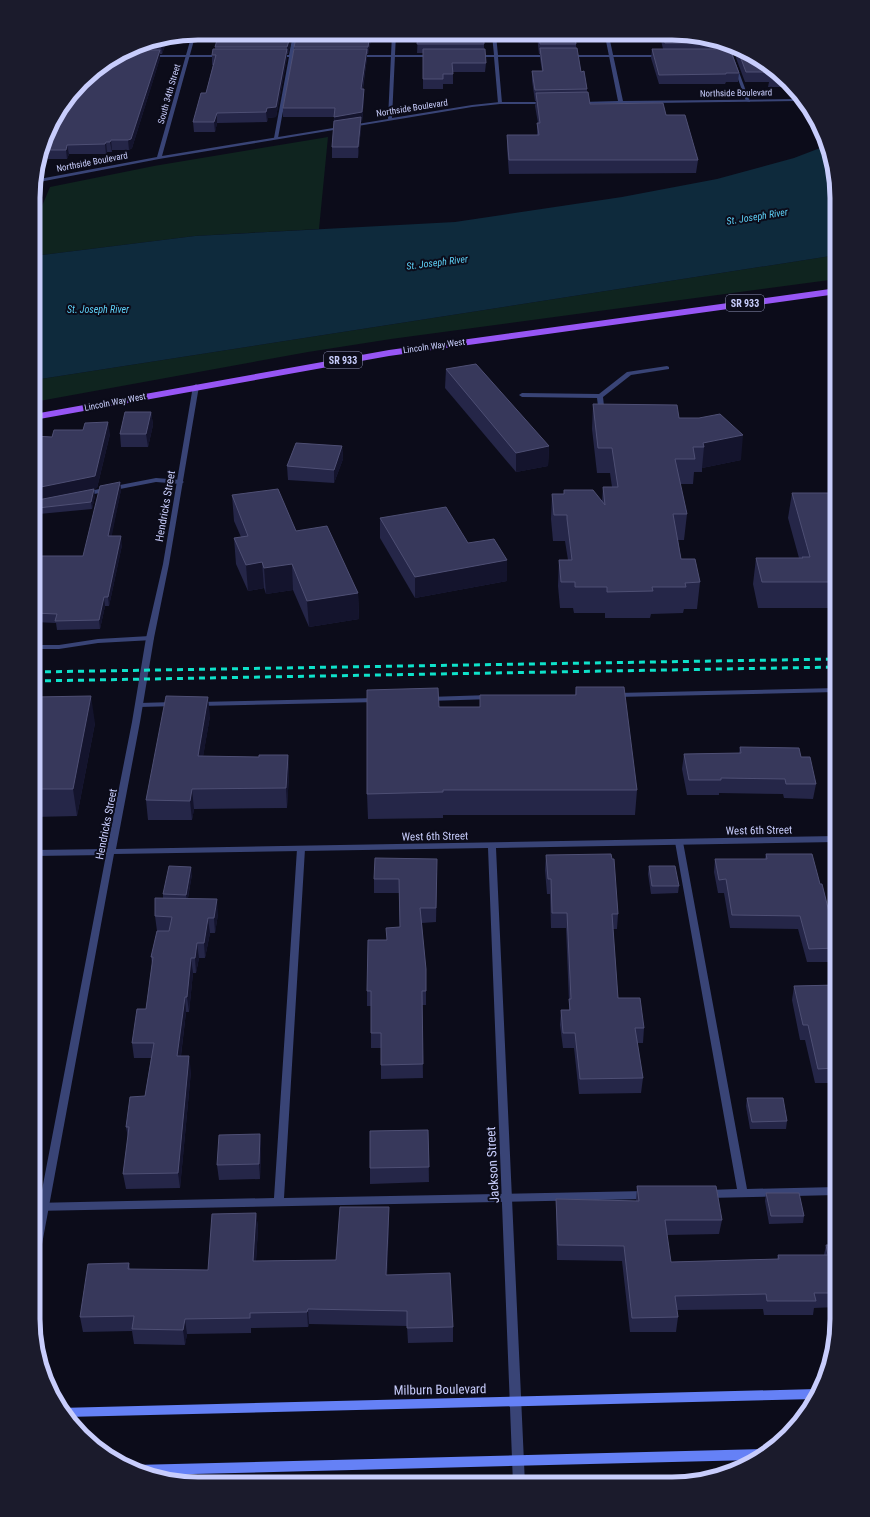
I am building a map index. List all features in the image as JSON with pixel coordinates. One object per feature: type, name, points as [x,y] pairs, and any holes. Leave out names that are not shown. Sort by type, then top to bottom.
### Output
[{"type":"main road","name":"Lincoln Way West","points":[[40,416],[196,386],[389,353],[830,292]]},
{"type":"street","name":"South 34th Street","points":[[159,158],[192,40]]},
{"type":"street","points":[[276,138],[293,40]]},
{"type":"street","points":[[390,120],[394,40]]},
{"type":"street","points":[[494,40],[500,104]]},
{"type":"street","points":[[608,40],[621,103]]},
{"type":"street","points":[[729,51],[748,101]]},
{"type":"street","points":[[141,56],[227,56]]},
{"type":"street","points":[[267,56],[306,56]]},
{"type":"street","points":[[353,56],[440,56]]},
{"type":"street","points":[[472,56],[558,56]]},
{"type":"street","points":[[565,56],[671,56]]},
{"type":"street","points":[[724,56],[739,56]]},
{"type":"street","name":"Northside Boulevard","points":[[575,103],[796,100]]},
{"type":"street","name":"Northside Boulevard","points":[[41,181],[159,158],[472,106],[552,103]]},
{"type":"street","points":[[46,153],[53,137]]},
{"type":"street","points":[[522,395],[600,396],[629,373],[667,368]]},
{"type":"street","name":"Hendricks Street","points":[[40,1197],[112,852],[150,638],[166,564],[181,482],[196,386]]},
{"type":"street","points":[[600,396],[603,422]]},
{"type":"street","points":[[80,495],[156,480],[181,482]]},
{"type":"street","points":[[40,647],[59,647],[98,641],[150,638]]},
{"type":"street","points":[[612,695],[830,690]]},
{"type":"street","points":[[423,699],[502,697]]},
{"type":"street","points":[[139,705],[384,700]]},
{"type":"street","name":"West 6th Street","points":[[40,853],[830,839]]},
{"type":"street","points":[[679,842],[743,1194]]},
{"type":"street","name":"Jackson Street","points":[[492,846],[519,1477]]},
{"type":"street","points":[[279,1203],[301,848]]},
{"type":"street","points":[[696,1194],[830,1191]]},
{"type":"street","points":[[40,1207],[656,1195]]},
{"type":"street","name":"Milburn Boulevard","points":[[71,1412],[811,1394]]},
{"type":"street","points":[[149,1470],[754,1454]]},
{"type":"green space","points":[[328,137],[319,229],[195,236],[40,255],[40,211],[50,187],[154,166]]},
{"type":"green space","points":[[830,256],[830,280],[391,339],[308,352],[40,401],[40,379]]},
{"type":"water","name":"St. Joseph River","points":[[822,147],[830,188],[830,256],[40,379],[40,255],[195,236],[455,222],[622,197],[717,179],[794,158]]},
{"type":"building","points":[[217,40],[289,40],[287,47],[215,47]]},
{"type":"building","points":[[296,40],[369,40],[368,47],[294,47]]},
{"type":"building","points":[[417,40],[484,40],[484,44],[417,44]]},
{"type":"building","points":[[540,40],[576,40],[576,44],[540,44]]},
{"type":"building","points":[[664,40],[682,40],[703,43],[665,43]]},
{"type":"building","points":[[540,48],[577,48],[581,72],[584,71],[587,89],[535,90],[532,71],[543,71]]},
{"type":"building","points":[[213,49],[287,49],[276,107],[267,108],[266,112],[217,113],[214,122],[193,122],[201,93],[206,93],[216,55],[212,55]]},
{"type":"building","points":[[294,49],[367,49],[361,89],[364,89],[362,112],[334,117],[335,108],[283,108]]},
{"type":"building","points":[[423,49],[485,49],[486,63],[452,63],[453,74],[443,74],[443,79],[423,79]]},
{"type":"building","points":[[652,49],[725,49],[731,52],[739,73],[726,74],[659,75]]},
{"type":"building","points":[[142,50],[160,50],[131,139],[111,140],[105,144],[67,145],[66,150],[47,149],[61,119],[86,86],[110,67],[128,56]]},
{"type":"building","points":[[740,55],[767,72],[746,72]]},
{"type":"building","points":[[588,92],[590,104],[663,103],[666,115],[685,115],[698,160],[509,160],[507,135],[539,135],[537,123],[540,123],[536,93]]},
{"type":"building","points":[[361,117],[358,147],[332,147],[334,121]]},
{"type":"building","points":[[476,364],[549,446],[516,453],[446,369]]},
{"type":"building","points":[[593,404],[677,405],[679,418],[699,418],[720,414],[743,435],[703,443],[704,447],[693,447],[695,459],[675,459],[687,514],[673,514],[681,559],[695,559],[700,582],[685,583],[686,587],[652,587],[653,591],[607,592],[607,587],[575,587],[575,582],[561,582],[559,560],[572,560],[567,515],[554,515],[552,494],[564,494],[564,490],[593,490],[605,505],[603,487],[618,487],[612,448],[598,448]]},
{"type":"building","points":[[125,412],[151,412],[146,434],[120,434]]},
{"type":"building","points":[[108,422],[95,476],[40,487],[40,436],[52,437],[54,430],[83,430],[85,423]]},
{"type":"building","points":[[296,443],[342,446],[334,470],[287,466]]},
{"type":"building","points":[[120,482],[108,536],[121,536],[108,597],[104,597],[99,620],[55,621],[57,614],[40,613],[40,556],[83,556],[100,486]]},
{"type":"building","points":[[94,489],[91,502],[40,508],[40,500]]},
{"type":"building","points":[[278,489],[296,531],[327,526],[358,593],[307,601],[292,564],[264,568],[262,562],[246,565],[234,538],[248,536],[232,495]]},
{"type":"building","points":[[792,493],[830,493],[830,582],[762,582],[756,558],[810,557]]},
{"type":"building","points":[[446,507],[468,543],[494,539],[507,560],[415,577],[380,518]]},
{"type":"building","points":[[576,687],[624,687],[637,790],[443,790],[443,792],[367,794],[367,690],[438,688],[439,707],[480,707],[480,695],[576,695]]},
{"type":"building","points":[[91,696],[73,789],[40,789],[40,697]]},
{"type":"building","points":[[166,696],[208,697],[198,756],[259,757],[259,755],[288,755],[286,788],[192,789],[190,801],[146,800]]},
{"type":"building","points":[[740,747],[799,748],[801,757],[810,757],[816,784],[786,784],[785,779],[721,778],[721,780],[689,780],[684,754],[741,753]]},
{"type":"building","points":[[611,854],[612,859],[614,859],[618,914],[612,914],[618,998],[640,998],[644,1028],[635,1028],[643,1078],[580,1079],[575,1033],[563,1033],[561,1010],[570,1010],[569,999],[571,999],[567,913],[552,913],[551,879],[548,879],[546,855]]},
{"type":"building","points":[[766,854],[812,854],[820,884],[822,884],[830,916],[830,948],[809,949],[800,916],[732,915],[726,879],[719,880],[715,859],[767,859]]},
{"type":"building","points":[[375,858],[437,859],[436,908],[420,908],[426,969],[426,991],[422,991],[423,1064],[381,1065],[381,1033],[371,1033],[371,991],[367,991],[368,940],[387,940],[386,928],[400,927],[399,879],[374,879]]},
{"type":"building","points":[[169,866],[191,867],[186,895],[163,894]]},
{"type":"building","points":[[649,866],[675,866],[679,886],[652,886]]},
{"type":"building","points":[[155,898],[217,899],[214,918],[208,918],[204,943],[197,943],[195,958],[191,958],[187,997],[185,997],[177,1056],[189,1056],[178,1173],[123,1174],[129,1127],[126,1127],[130,1097],[145,1096],[154,1043],[132,1043],[137,1009],[146,1009],[153,957],[151,957],[157,931],[169,931],[172,917],[155,916]]},
{"type":"building","points":[[830,985],[830,1068],[818,1069],[808,1025],[803,1025],[794,986]]},
{"type":"building","points":[[747,1098],[783,1098],[787,1121],[752,1122]]},
{"type":"building","points":[[428,1130],[429,1167],[370,1168],[370,1131]]},
{"type":"building","points":[[260,1134],[259,1164],[217,1165],[219,1135]]},
{"type":"building","points":[[637,1186],[716,1186],[722,1220],[665,1220],[671,1262],[779,1259],[778,1255],[828,1255],[826,1245],[830,1245],[830,1293],[814,1293],[816,1301],[767,1301],[766,1294],[675,1296],[678,1317],[632,1318],[624,1246],[558,1245],[556,1199],[639,1201]]},
{"type":"building","points":[[766,1193],[799,1193],[804,1216],[771,1216]]},
{"type":"building","points":[[340,1207],[389,1207],[386,1275],[450,1273],[453,1327],[407,1328],[407,1311],[308,1309],[307,1312],[250,1313],[250,1318],[185,1319],[183,1330],[132,1329],[134,1316],[80,1317],[88,1264],[129,1263],[128,1269],[208,1270],[212,1214],[256,1213],[253,1261],[336,1260]]},
{"type":"railway","points":[[40,672],[830,659]]},
{"type":"railway","points":[[40,681],[830,667]]}]
